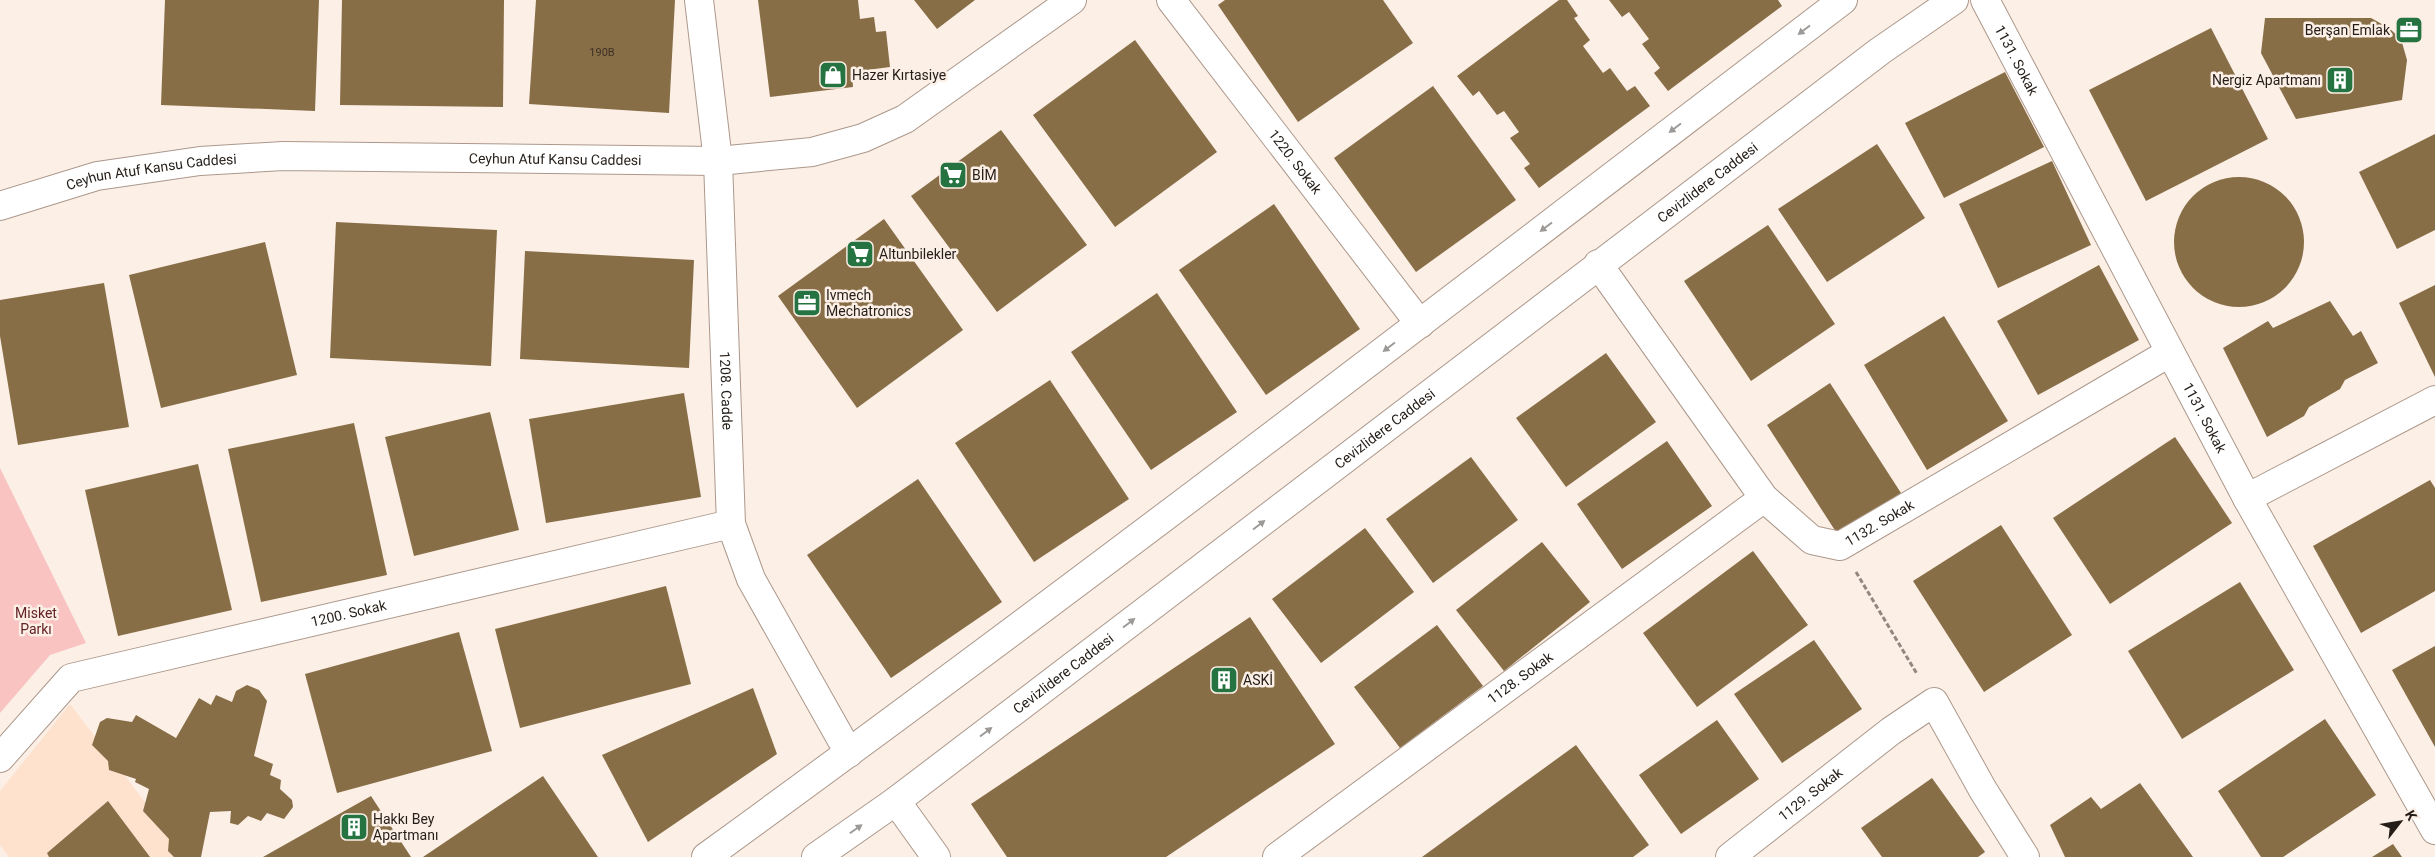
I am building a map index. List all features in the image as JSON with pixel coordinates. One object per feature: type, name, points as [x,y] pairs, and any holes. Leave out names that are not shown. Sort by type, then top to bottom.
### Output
[{"type":"street","name":"1208. Cadde","points":[[699,0],[718,161],[731,524],[751,579],[849,753]]},
{"type":"street","name":"Ceyhun Atuf Kansu Caddesi","points":[[0,206],[97,176],[200,161],[283,156],[718,161],[812,152],[863,138],[906,119],[1072,0]]},
{"type":"street","name":"1220. Sokak","points":[[1171,0],[1420,324]]},
{"type":"street","points":[[706,857],[849,753],[1420,324],[1843,0]]},
{"type":"street","name":"Cevizlidere Caddesi","points":[[816,857],[896,801],[1598,264],[1880,51],[1954,0]]},
{"type":"street","name":"1131. Sokak","points":[[1985,0],[2169,353],[2247,498],[2435,830]]},
{"type":"street","name":"1132. Sokak","points":[[1598,264],[1764,498],[1812,540],[1840,546],[2169,353]]},
{"type":"street","points":[[2247,498],[2435,400]]},
{"type":"street","name":"1128. Sokak","points":[[1277,857],[1764,498]]},
{"type":"street","name":"1200. Sokak","points":[[0,758],[71,678],[731,524]]},
{"type":"street","points":[[1934,702],[1983,790],[2025,857]]},
{"type":"street","name":"1129. Sokak","points":[[1730,857],[1891,731],[1934,702]]},
{"type":"street","points":[[896,801],[936,857]]},
{"type":"path","points":[[1840,546],[1934,702]]},
{"type":"shaded area","points":[[70,704],[187,857],[9,857],[0,845],[0,791]]},
{"type":"green space","name":"Misket Parkı","points":[[0,468],[86,643],[50,655],[0,713]]},
{"type":"building","points":[[165,0],[319,0],[315,111],[161,105]]},
{"type":"building","points":[[342,0],[504,0],[503,107],[340,105]]},
{"type":"building","points":[[536,0],[675,0],[669,113],[529,104]]},
{"type":"building","points":[[758,0],[858,0],[860,19],[874,17],[876,32],[886,31],[890,67],[852,72],[853,87],[770,97]]},
{"type":"building","points":[[914,0],[975,0],[937,29]]},
{"type":"building","points":[[1225,0],[1383,0],[1413,43],[1298,122],[1218,5]]},
{"type":"building","points":[[1559,0],[1567,0],[1578,16],[1574,18],[1590,40],[1583,46],[1603,73],[1610,68],[1627,91],[1635,86],[1650,106],[1539,188],[1524,168],[1530,164],[1510,138],[1519,132],[1504,111],[1497,115],[1479,91],[1473,96],[1457,76]]},
{"type":"building","points":[[1609,0],[1778,0],[1782,6],[1668,91],[1654,73],[1660,68],[1642,44],[1649,39],[1629,12],[1622,17]]},
{"type":"building","name":"Nergiz Apartmanı","points":[[2265,18],[2371,18],[2389,28],[2401,39],[2407,60],[2402,100],[2296,119],[2261,53]]},
{"type":"building","points":[[2211,28],[2268,139],[2146,201],[2089,90]]},
{"type":"building","points":[[1135,40],[1217,152],[1115,227],[1033,115]]},
{"type":"building","points":[[2005,72],[2044,147],[1944,198],[1905,123]]},
{"type":"building","points":[[1433,86],[1516,200],[1416,272],[1334,158]]},
{"type":"building","points":[[1001,130],[1087,245],[997,312],[911,196]]},
{"type":"building","points":[[2435,134],[2435,230],[2397,249],[2359,172]]},
{"type":"building","points":[[1877,144],[1925,218],[1827,282],[1778,209]]},
{"type":"building","points":[[2052,161],[2091,245],[1998,288],[1959,204]]},
{"type":"building","points":[[2239,177],[2264,182],[2285,196],[2299,217],[2304,242],[2299,267],[2285,288],[2264,302],[2239,307],[2214,302],[2193,288],[2179,267],[2174,242],[2179,217],[2193,196],[2214,182]]},
{"type":"building","points":[[1274,204],[1360,329],[1266,395],[1179,270]]},
{"type":"building","points":[[884,219],[963,330],[857,408],[778,296]]},
{"type":"building","points":[[336,222],[497,230],[491,366],[330,358]]},
{"type":"building","points":[[1768,225],[1835,324],[1751,381],[1684,281]]},
{"type":"building","points":[[265,242],[297,375],[161,408],[129,275]]},
{"type":"building","points":[[525,251],[694,260],[689,368],[520,359]]},
{"type":"building","points":[[2099,265],[2139,340],[2038,395],[1997,321]]},
{"type":"building","points":[[104,283],[129,427],[18,445],[0,336],[0,300]]},
{"type":"building","points":[[2435,285],[2435,377],[2399,303]]},
{"type":"building","points":[[1157,293],[1237,412],[1151,470],[1071,352]]},
{"type":"building","points":[[2330,301],[2353,336],[2361,331],[2378,363],[2345,380],[2340,389],[2309,407],[2304,416],[2267,437],[2223,348],[2268,321],[2273,328]]},
{"type":"building","points":[[1944,316],[2008,421],[1927,470],[1864,365]]},
{"type":"building","points":[[1606,353],[1656,422],[1566,487],[1516,418]]},
{"type":"building","points":[[1050,380],[1129,499],[1034,562],[955,443]]},
{"type":"building","points":[[1830,383],[1901,493],[1838,535],[1767,425]]},
{"type":"building","points":[[684,393],[701,497],[546,523],[529,419]]},
{"type":"building","points":[[490,412],[519,530],[414,556],[385,437]]},
{"type":"building","points":[[354,423],[387,575],[261,602],[228,449]]},
{"type":"building","points":[[2175,437],[2232,523],[2110,604],[2053,518]]},
{"type":"building","points":[[1667,441],[1712,506],[1622,569],[1577,504]]},
{"type":"building","points":[[1471,457],[1518,520],[1433,583],[1386,519]]},
{"type":"building","points":[[198,464],[232,610],[118,636],[85,490]]},
{"type":"building","points":[[918,479],[1002,602],[891,678],[807,555]]},
{"type":"building","points":[[2430,480],[2435,488],[2435,591],[2361,633],[2313,546]]},
{"type":"building","points":[[2001,525],[2072,635],[1984,692],[1913,581]]},
{"type":"building","points":[[1365,528],[1414,592],[1321,663],[1272,599]]},
{"type":"building","points":[[1542,542],[1590,602],[1504,671],[1456,610]]},
{"type":"building","points":[[1753,551],[1808,625],[1697,707],[1643,633]]},
{"type":"building","points":[[2240,582],[2294,670],[2182,739],[2128,651]]},
{"type":"building","points":[[666,586],[691,684],[520,728],[495,629]]},
{"type":"building","name":"ASKİ","points":[[1250,617],[1335,744],[1166,857],[1007,857],[971,804]]},
{"type":"building","points":[[1437,625],[1483,686],[1400,748],[1354,687]]},
{"type":"building","points":[[459,632],[492,751],[337,793],[305,674]]},
{"type":"building","points":[[1814,640],[1862,709],[1782,763],[1734,694]]},
{"type":"building","points":[[2435,646],[2435,747],[2392,670]]},
{"type":"building","points":[[247,685],[259,690],[267,701],[254,756],[273,764],[270,775],[281,780],[280,789],[292,800],[293,807],[284,819],[267,813],[261,821],[248,816],[238,825],[230,823],[231,811],[210,812],[201,857],[174,857],[168,851],[169,839],[143,811],[149,789],[135,782],[136,779],[109,770],[108,761],[92,745],[100,722],[107,718],[132,722],[136,715],[176,738],[199,698],[211,705],[216,695],[232,702],[236,691]]},
{"type":"building","points":[[753,688],[777,754],[648,842],[602,755]]},
{"type":"building","points":[[2325,719],[2376,795],[2283,857],[2261,857],[2218,791]]},
{"type":"building","points":[[1717,720],[1759,779],[1681,834],[1639,775]]},
{"type":"building","points":[[1576,745],[1649,845],[1633,857],[1422,857]]},
{"type":"building","points":[[543,776],[598,857],[423,857]]},
{"type":"building","points":[[1932,778],[1985,852],[1978,857],[1882,857],[1861,828]]},
{"type":"building","points":[[2140,783],[2193,857],[2065,857],[2050,825],[2091,797],[2101,809]]},
{"type":"building","name":"Hakkı Bey Apartmanı","points":[[371,796],[411,857],[263,857]]},
{"type":"building","points":[[108,801],[150,857],[49,857],[47,853]]},
{"type":"building","points":[[2393,844],[2402,857],[2372,857]]},
{"type":"place","name":"Berşan Emlak","points":[[2409,30]]},
{"type":"place","name":"Hazer Kırtasiye","points":[[833,75]]},
{"type":"place","name":"Nergiz Apartmanı","points":[[2340,80]]},
{"type":"place","name":"BİM","points":[[953,175]]},
{"type":"place","name":"Altunbilekler","points":[[860,254]]},
{"type":"place","name":"Ivmech Mechatronics","points":[[807,303]]},
{"type":"place","name":"ASKİ","points":[[1224,680]]},
{"type":"place","name":"Hakkı Bey Apartmanı","points":[[354,827]]}]
